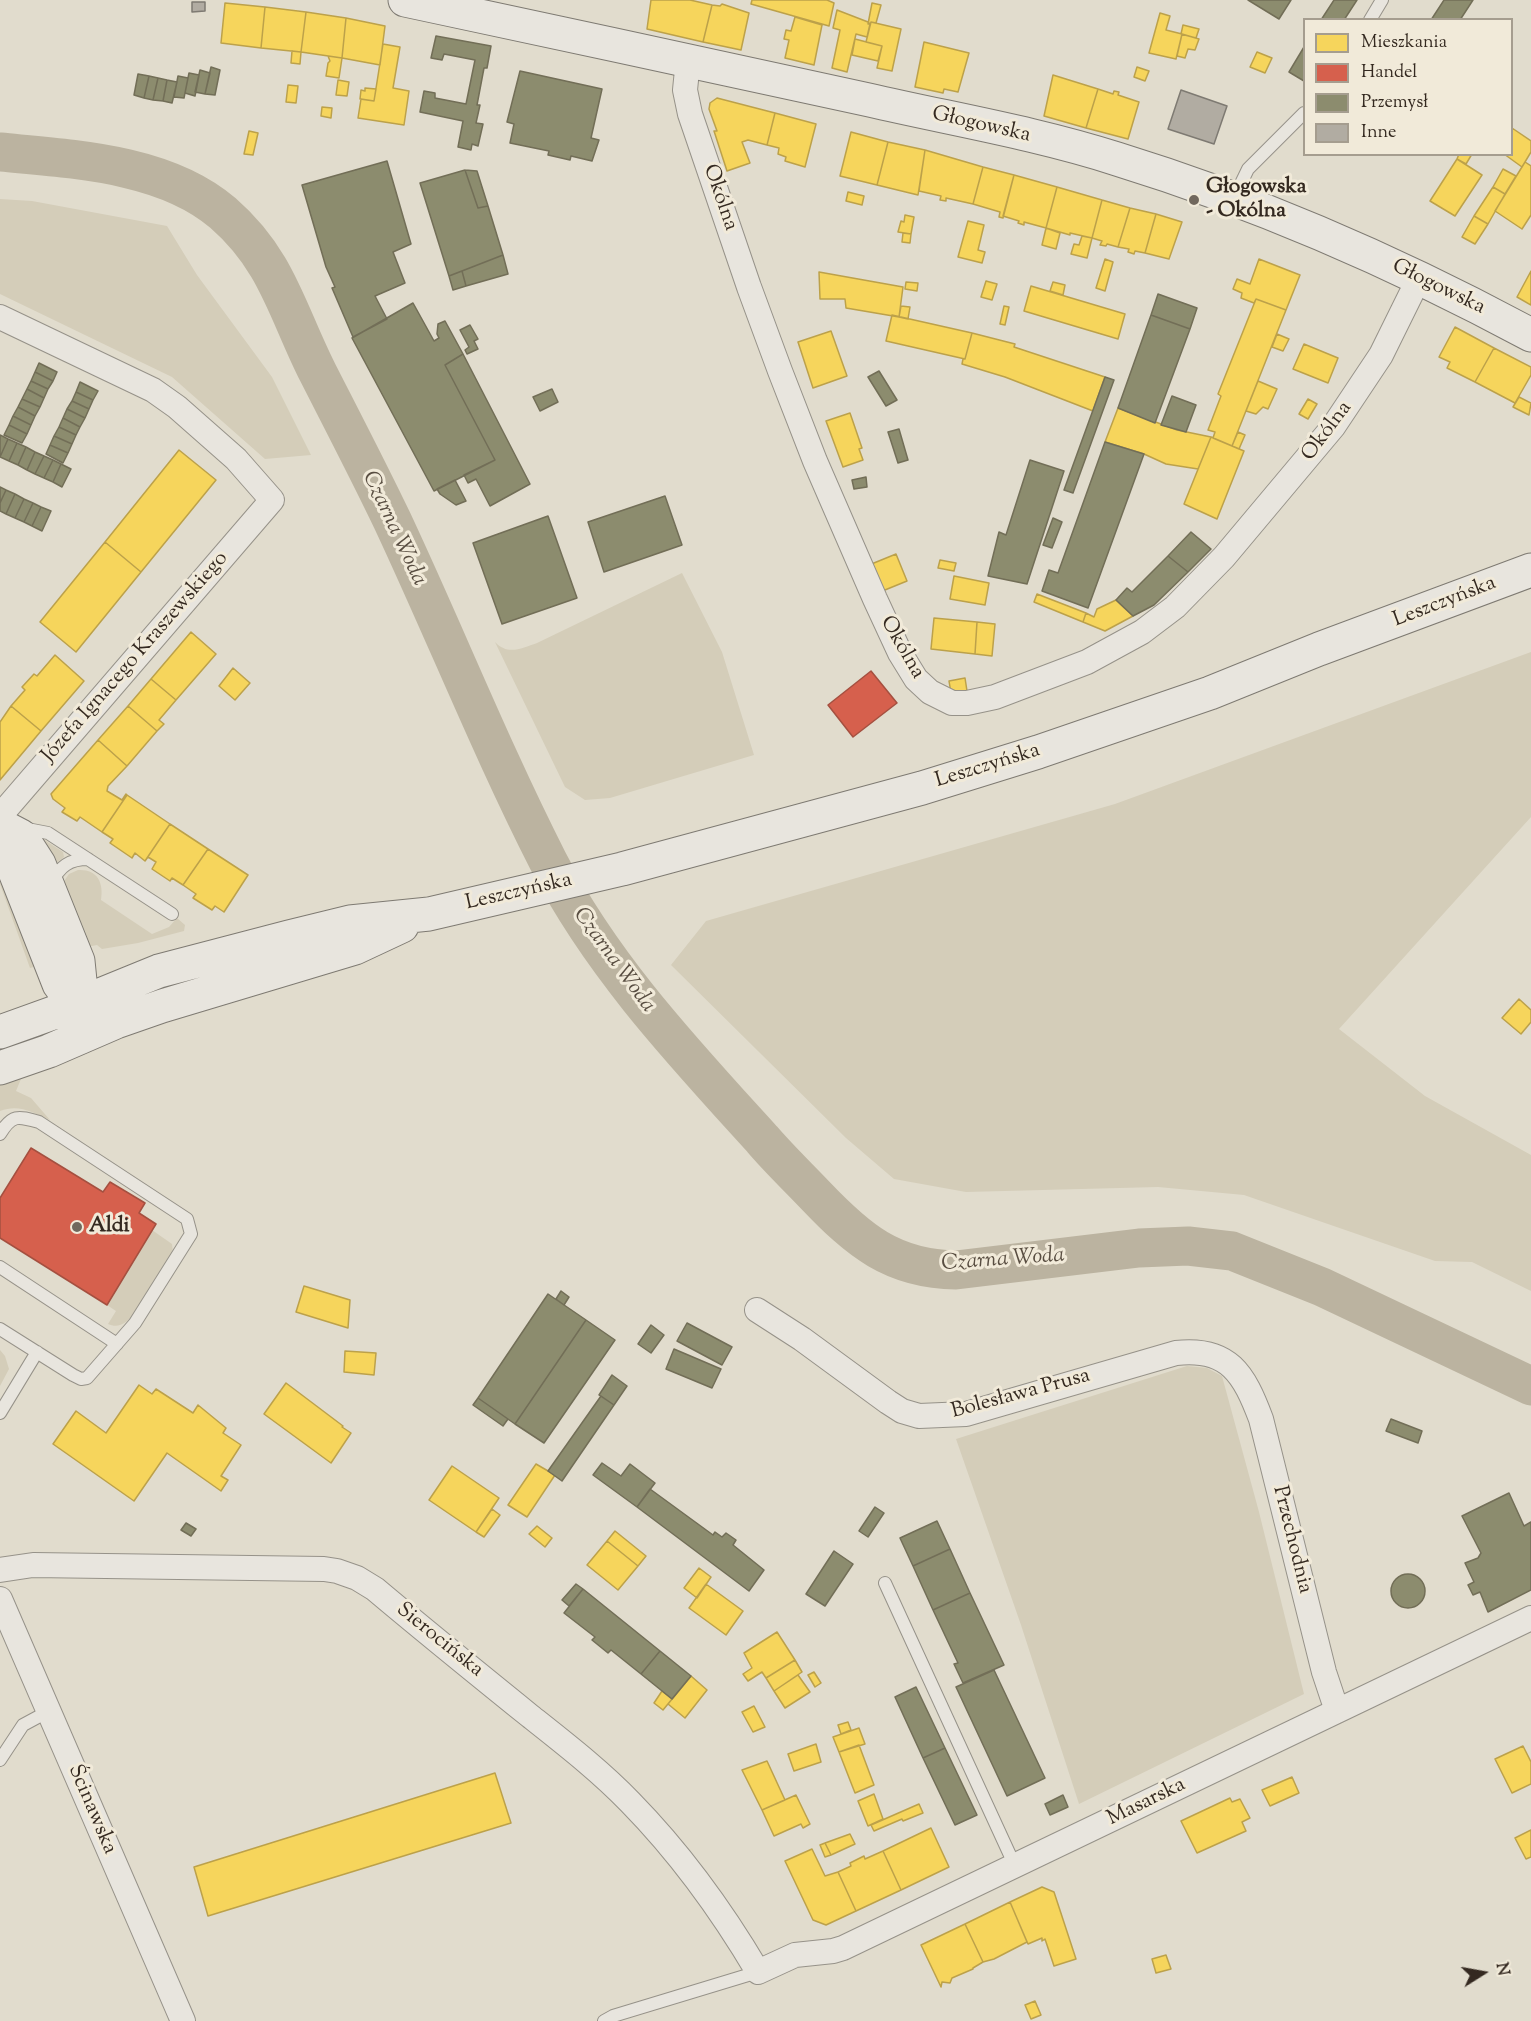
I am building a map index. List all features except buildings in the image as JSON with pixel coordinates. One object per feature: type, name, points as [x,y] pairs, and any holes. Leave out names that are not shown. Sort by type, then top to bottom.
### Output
[{"type":"main road","name":"Głogowska","points":[[405,0],[688,60],[1082,149],[1159,172],[1233,199],[1367,254],[1531,335]]},
{"type":"main road","name":"Leszczyńska","points":[[0,1032],[159,971],[350,922],[429,914],[504,897],[622,869],[857,807],[1038,752],[1210,693],[1531,570]]},
{"type":"main road","points":[[0,824],[21,836],[28,845],[51,892],[65,966],[59,984],[78,1004],[106,1017],[135,1016]]},
{"type":"main road","points":[[0,834],[65,966]]},
{"type":"main road","name":"Leszczyńska","points":[[0,1068],[135,1016],[355,948],[429,914]]},
{"type":"main road","points":[[65,966],[142,973],[159,971]]},
{"type":"main road","points":[[30,1022],[65,966]]},
{"type":"main road","points":[[49,1051],[66,1032],[78,1004]]},
{"type":"street","name":"Okólna","points":[[688,60],[685,88],[689,111],[755,305],[815,461],[874,599],[902,656],[925,689],[952,703],[967,703],[995,697],[1087,662],[1142,632],[1176,607],[1236,544],[1333,427],[1381,355],[1419,278]]},
{"type":"street","name":"Józefa Ignacego Kraszewskiego","points":[[0,317],[153,390],[177,407],[236,459],[272,500],[0,816]]},
{"type":"street","name":"Bolesława Prusa","points":[[757,1310],[815,1348],[888,1402],[903,1411],[922,1416],[957,1415],[986,1409],[1176,1353],[1193,1351],[1210,1353],[1224,1360],[1237,1372]]},
{"type":"street","name":"Przechodnia","points":[[1237,1372],[1248,1386],[1261,1419],[1324,1672],[1337,1711]]},
{"type":"street","name":"Sierocińska","points":[[0,1570],[33,1565],[283,1567],[334,1570],[358,1578],[375,1589],[588,1763],[628,1800],[673,1850],[703,1889],[758,1972]]},
{"type":"street","name":"Ścinawska","points":[[0,1599],[183,2021]]},
{"type":"street","name":"Masarska","points":[[758,1972],[795,1955],[842,1949],[1531,1618]]},
{"type":"lane","points":[[1371,18],[1382,0]]},
{"type":"lane","points":[[1233,199],[1248,169],[1303,115]]},
{"type":"lane","points":[[0,824],[48,833],[172,914]]},
{"type":"lane","points":[[51,892],[56,874],[62,867],[74,860],[88,859]]},
{"type":"lane","points":[[0,1134],[7,1122],[12,1119],[22,1117],[39,1122],[187,1219],[191,1234],[135,1323],[87,1378],[81,1379],[0,1329]]},
{"type":"lane","points":[[0,1267],[117,1344]]},
{"type":"lane","points":[[0,1413],[37,1352]]},
{"type":"lane","points":[[885,1583],[1015,1866]]},
{"type":"lane","points":[[0,1760],[23,1725],[49,1711]]},
{"type":"lane","points":[[603,2021],[758,1972]]},
{"type":"shaded area","points":[[0,199],[32,201],[167,226],[197,275],[272,377],[311,455],[265,459],[172,377],[0,294]]},
{"type":"shaded area","points":[[682,573],[722,652],[754,755],[610,798],[585,800],[565,787],[495,642],[505,649],[521,649]]},
{"type":"shaded area","points":[[1531,652],[1531,817],[1339,1029],[1425,1096],[1531,1155],[1531,1291],[1472,1262],[1435,1261],[1244,1195],[1158,1187],[966,1192],[894,1179],[846,1138],[671,965],[706,921],[1115,804]]},
{"type":"shaded area","points":[[40,837],[63,852],[64,857],[53,866]]},
{"type":"shaded area","points":[[78,870],[90,872],[98,878],[102,894],[101,900],[152,934],[169,927],[177,918],[185,925],[184,931],[138,943],[102,949],[97,945],[87,947],[62,884],[69,874]]},
{"type":"shaded area","points":[[2,879],[37,966],[30,968],[0,884]]},
{"type":"shaded area","points":[[23,1074],[16,1091],[31,1098],[50,1120],[19,1109],[0,1111],[0,1084]]},
{"type":"shaded area","points":[[152,1230],[172,1244],[173,1253],[131,1317],[120,1325],[108,1324],[116,1311],[107,1305]]},
{"type":"shaded area","points":[[0,1350],[5,1356],[9,1369],[0,1386]]},
{"type":"shaded area","points":[[1187,1366],[1207,1368],[1222,1376],[1259,1512],[1304,1694],[1079,1804],[1021,1625],[956,1439]]},
{"type":"waterway","name":"Czarna Woda","points":[[0,152],[57,157],[117,166],[174,183],[200,196],[223,213],[242,231],[257,250],[280,288],[307,351],[392,520],[507,776],[569,900],[619,972],[674,1040],[782,1161],[847,1226],[878,1249],[895,1258],[933,1268],[956,1270],[1139,1248],[1188,1246],[1232,1251],[1322,1287],[1531,1386]]},
{"type":"place","name":"Głogowska - Okólna","points":[[1194,200]]},
{"type":"place","name":"Aldi","points":[[77,1227]]}]
